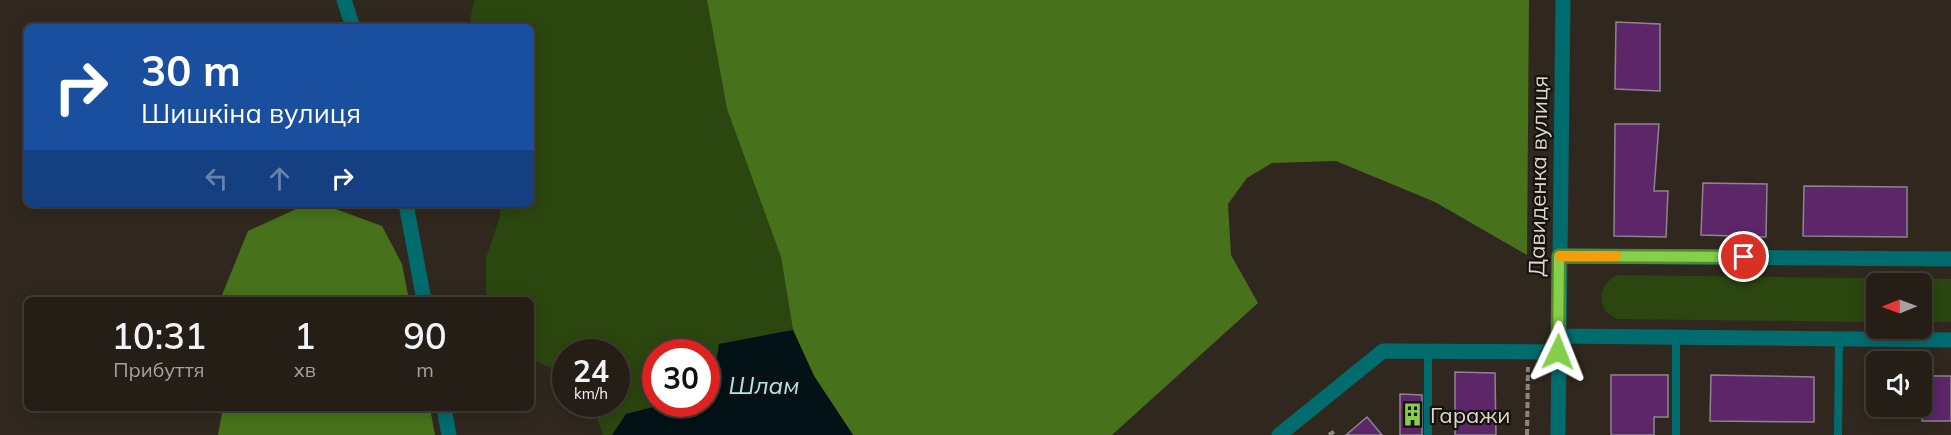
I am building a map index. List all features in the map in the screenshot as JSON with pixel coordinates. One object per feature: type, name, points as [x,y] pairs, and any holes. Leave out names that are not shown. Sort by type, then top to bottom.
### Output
[{"type":"street","points":[[344,0],[352,24]]},
{"type":"street","name":"Давиденка вулиця","points":[[1558,435],[1563,0]]},
{"type":"street","points":[[407,207],[423,297]]},
{"type":"street","points":[[1559,256],[1951,259]]},
{"type":"street","points":[[1559,336],[1951,340]]},
{"type":"street","points":[[1279,435],[1383,351],[1558,352]]},
{"type":"street","points":[[445,411],[449,435]]},
{"type":"lane","points":[[1676,337],[1677,435]]},
{"type":"lane","points":[[1838,435],[1839,339]]},
{"type":"lane","points":[[1428,351],[1428,435]]},
{"type":"path","points":[[1527,435],[1528,352]]},
{"type":"path","points":[[1329,435],[1335,430]]},
{"type":"green space","points":[[474,0],[707,0],[727,109],[781,257],[793,330],[720,344],[720,339],[642,339],[642,410],[630,413],[630,339],[552,339],[552,368],[534,361],[534,297],[486,297],[486,258],[500,217],[499,207],[534,207],[534,24],[470,24]]},
{"type":"green space","points":[[707,0],[1529,0],[1527,255],[1435,202],[1336,161],[1272,163],[1247,178],[1228,204],[1231,255],[1258,303],[1112,435],[853,435],[814,376],[793,330],[781,257],[727,109]]},
{"type":"green space","points":[[300,207],[330,207],[382,226],[402,264],[408,297],[221,297],[248,231]]},
{"type":"green space","points":[[1617,275],[1866,278],[1866,322],[1617,319],[1606,312],[1602,301],[1605,286]]},
{"type":"green space","points":[[1932,279],[1951,279],[1951,322],[1932,322]]},
{"type":"green space","points":[[222,411],[431,411],[435,435],[218,435]]},
{"type":"green space","points":[[597,417],[624,417],[612,435],[603,435]]},
{"type":"water","name":"Шлам","points":[[793,330],[814,376],[853,435],[612,435],[624,417],[630,417],[630,413],[642,410],[642,417],[720,417],[720,344]]},
{"type":"building","points":[[1616,22],[1660,24],[1660,91],[1615,89]]},
{"type":"building","points":[[1615,124],[1659,124],[1654,191],[1668,191],[1666,237],[1614,236]]},
{"type":"building","points":[[1703,183],[1767,184],[1766,237],[1701,235]]},
{"type":"building","points":[[1804,186],[1907,187],[1907,237],[1803,236]]},
{"type":"building","points":[[1455,372],[1495,373],[1496,435],[1455,435]]},
{"type":"building","points":[[1611,375],[1668,375],[1668,417],[1654,417],[1654,435],[1611,435]]},
{"type":"building","points":[[1711,375],[1814,377],[1814,422],[1710,421]]},
{"type":"building","points":[[1932,376],[1951,376],[1951,421],[1922,421],[1922,417],[1932,417]]},
{"type":"building","name":"Гаражи","points":[[1400,394],[1422,395],[1422,435],[1400,435]]},
{"type":"building","points":[[1367,417],[1382,435],[1346,435]]},
{"type":"slow traffic","points":[[1560,256],[1616,256]]},
{"type":"place","name":"Гаражи","points":[[1412,415]]},
{"type":"route","points":[[1558,352],[1559,256],[1744,257]]}]
